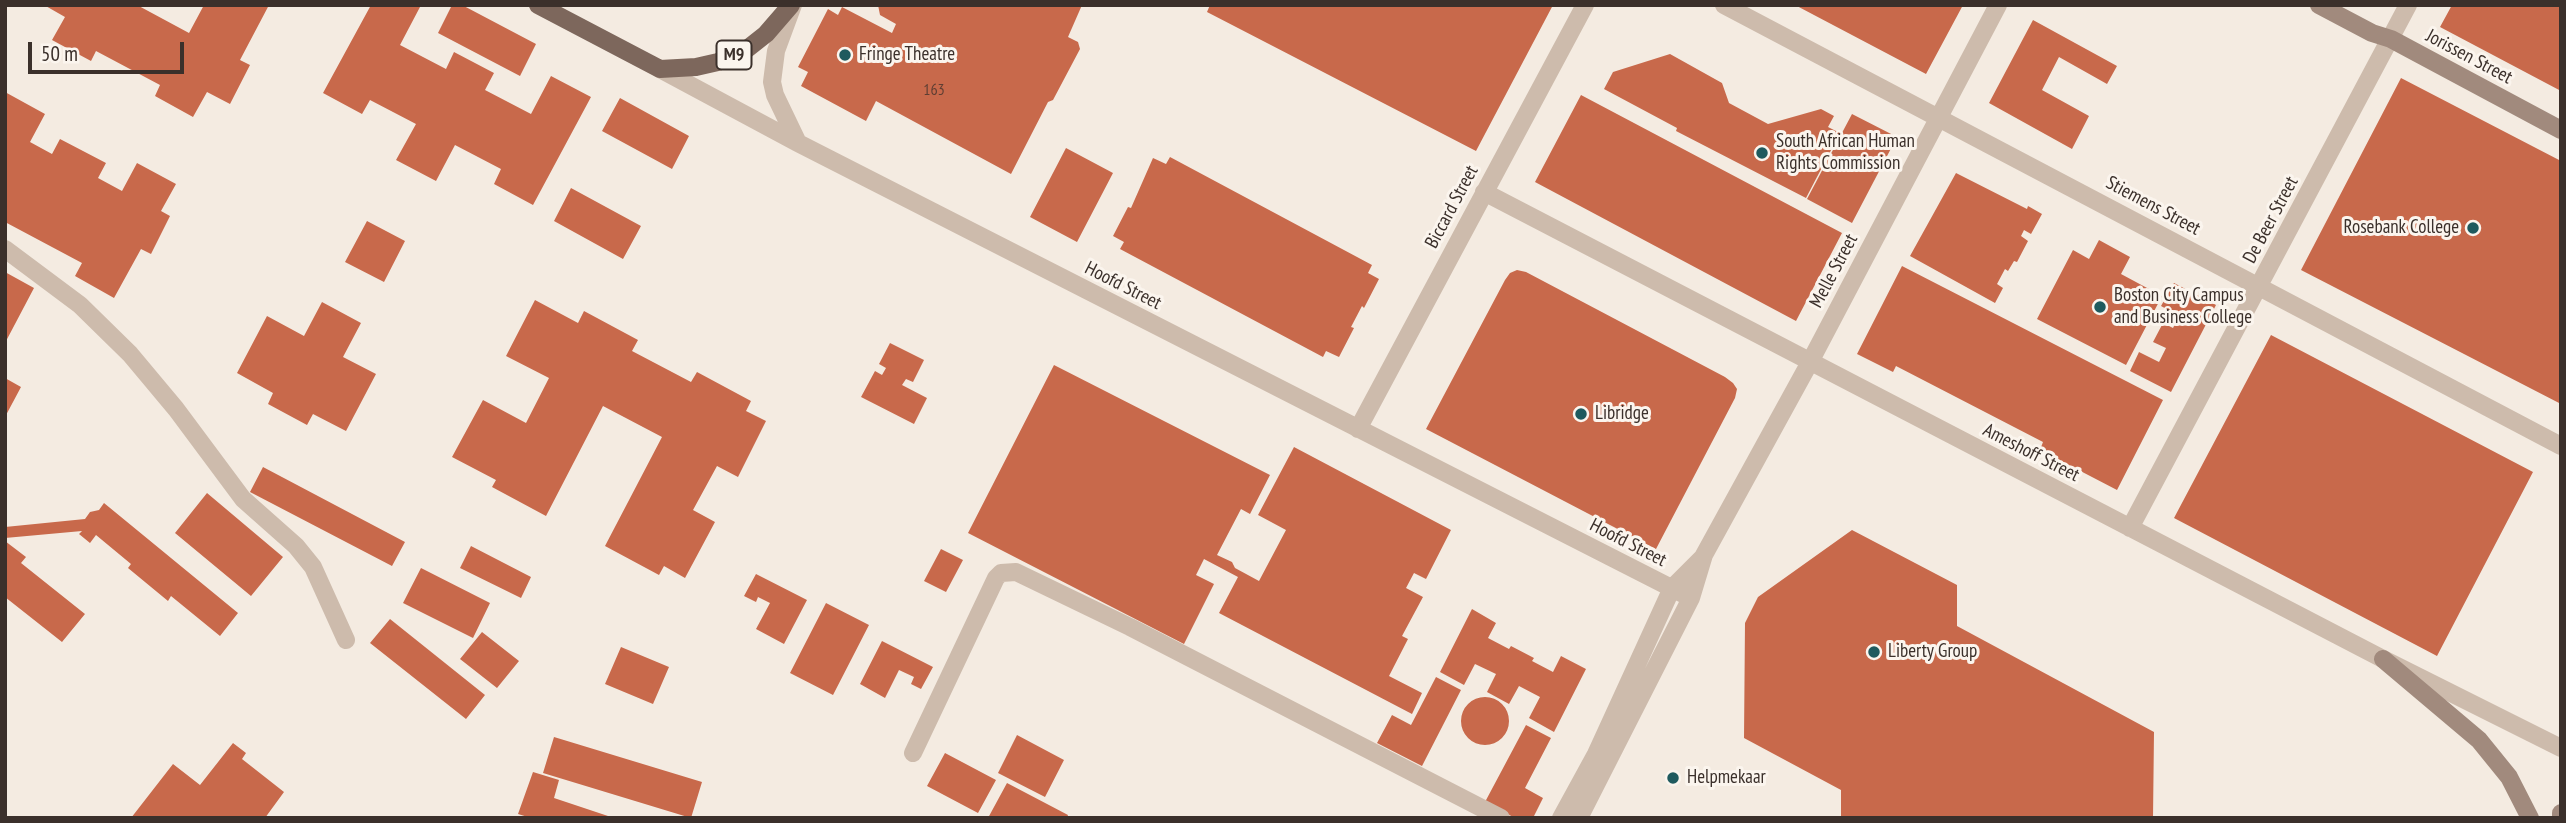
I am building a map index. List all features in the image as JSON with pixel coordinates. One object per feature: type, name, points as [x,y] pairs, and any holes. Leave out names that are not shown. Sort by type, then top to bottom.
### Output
[{"type":"main road","name":"Hoofd Street","points":[[538,5],[660,69]]},
{"type":"main road","name":"M9","points":[[660,69],[696,67],[718,62],[747,49],[766,34],[792,5]]},
{"type":"main road","name":"Jorissen Street","points":[[2319,5],[2372,33],[2391,39],[2561,130]]},
{"type":"main road","points":[[2382,659],[2479,740],[2509,777],[2530,818]]},
{"type":"main road","points":[[2561,813],[2561,818]]},
{"type":"street","points":[[792,5],[776,51],[772,82],[798,144]]},
{"type":"street","name":"Biccard Street","points":[[1358,429],[1585,5]]},
{"type":"street","name":"Stiemens Street","points":[[1724,5],[2561,446]]},
{"type":"street","name":"Melle Street","points":[[1579,818],[1690,598],[1704,555],[1810,362],[1998,5]]},
{"type":"street","name":"De Beer Street","points":[[2130,528],[2408,5]]},
{"type":"street","name":"Hoofd Street","points":[[660,69],[798,144],[1690,598]]},
{"type":"street","name":"Ameshoff Street","points":[[1484,192],[2382,659],[2561,748]]},
{"type":"street","points":[[5,249],[79,305],[131,354],[243,499],[296,546],[313,567],[346,640]]},
{"type":"street","name":"Melle Street","points":[[1562,818],[1596,754],[1672,588],[1704,555]]},
{"type":"street","points":[[913,753],[996,578],[1001,573],[1016,572],[1130,627],[1501,818]]},
{"type":"building","points":[[44,5],[137,5],[189,33],[204,5],[269,5],[240,60],[250,65],[230,104],[207,92],[193,117],[155,96],[160,85],[96,51],[91,61],[52,40],[65,17]]},
{"type":"building","points":[[371,5],[420,7],[400,45],[446,69],[454,52],[494,73],[485,90],[531,114],[551,76],[591,97],[533,205],[494,184],[501,169],[455,145],[436,181],[396,160],[416,124],[370,100],[362,114],[323,93]]},
{"type":"building","points":[[452,5],[462,5],[536,44],[520,76],[438,33]]},
{"type":"building","points":[[878,5],[1082,5],[1068,37],[1078,42],[1080,49],[1053,100],[1048,102],[1011,174],[876,101],[866,121],[801,86],[808,72],[798,67],[828,9],[838,15],[842,7],[892,33],[896,24],[880,15]]},
{"type":"building","points":[[1210,5],[1553,5],[1476,151],[1207,12]]},
{"type":"building","points":[[1795,5],[1963,5],[1926,74]]},
{"type":"building","points":[[2452,5],[2561,5],[2561,91],[2440,27]]},
{"type":"building","points":[[2033,20],[2117,66],[2107,84],[2059,57],[2042,90],[2089,116],[2072,149],[1989,103]]},
{"type":"building","points":[[1670,54],[1722,83],[1729,103],[1768,124],[1821,109],[1834,116],[1828,127],[1840,133],[1806,198],[1676,131],[1677,128],[1604,89],[1613,72]]},
{"type":"building","name":"Rosebank College","points":[[2401,78],[2561,161],[2561,404],[2301,270]]},
{"type":"building","points":[[5,92],[45,114],[30,142],[52,154],[60,139],[106,163],[98,178],[122,191],[137,163],[176,184],[161,211],[170,216],[151,254],[141,249],[114,298],[75,276],[82,263],[5,222]]},
{"type":"building","points":[[1581,95],[1842,233],[1796,321],[1535,182]]},
{"type":"building","points":[[620,98],[689,136],[672,169],[602,131]]},
{"type":"building","points":[[1852,114],[1897,137],[1852,223],[1807,199]]},
{"type":"building","points":[[1066,148],[1113,173],[1077,242],[1030,217]]},
{"type":"building","points":[[1170,157],[1372,265],[1368,273],[1379,279],[1351,327],[1354,328],[1339,357],[1326,351],[1323,357],[1120,249],[1124,242],[1113,236],[1128,207],[1131,208],[1153,158],[1166,164]]},
{"type":"building","points":[[1956,173],[2042,214],[2031,234],[2024,230],[2021,236],[2028,241],[2017,262],[2014,261],[2008,271],[2005,269],[1997,284],[2003,288],[1995,303],[1910,256]]},
{"type":"building","points":[[571,188],[641,226],[623,259],[554,221]]},
{"type":"building","points":[[367,221],[405,241],[384,282],[345,262]]},
{"type":"building","name":"Boston City Campus and Business College","points":[[2099,240],[2130,257],[2121,274],[2162,296],[2126,365],[2037,319],[2073,250],[2089,259]]},
{"type":"building","points":[[1902,266],[2163,400],[2117,490],[2040,450],[2043,442],[1896,366],[1893,372],[1857,354]]},
{"type":"building","name":"Libridge","points":[[1517,270],[1526,272],[1725,377],[1737,389],[1735,398],[1656,549],[1426,429],[1505,280],[1510,273]]},
{"type":"building","points":[[5,272],[34,288],[5,343]]},
{"type":"building","points":[[2174,283],[2216,305],[2171,392],[2130,371],[2139,352],[2159,362],[2166,348],[2153,342],[2163,323],[2173,328],[2179,316],[2161,306]]},
{"type":"building","points":[[535,300],[578,323],[584,311],[638,340],[632,351],[691,382],[697,372],[751,401],[746,411],[766,421],[738,477],[717,466],[693,510],[715,522],[685,578],[664,566],[659,575],[605,546],[662,437],[603,406],[546,516],[492,487],[496,480],[452,457],[483,400],[526,423],[549,378],[506,356]]},
{"type":"building","points":[[322,302],[361,323],[343,357],[376,374],[346,431],[313,414],[307,425],[268,404],[273,393],[237,373],[267,316],[304,336]]},
{"type":"building","points":[[2271,335],[2533,472],[2437,656],[2174,518]]},
{"type":"building","points":[[890,343],[924,360],[913,382],[906,379],[902,385],[927,398],[914,424],[861,397],[875,371],[882,375],[886,368],[879,364]]},
{"type":"building","points":[[1054,365],[1270,475],[1250,514],[1241,509],[1217,555],[1259,581],[1286,530],[1258,515],[1294,447],[1451,530],[1426,579],[1414,573],[1406,588],[1423,597],[1402,636],[1408,639],[1389,676],[1422,693],[1412,714],[1219,613],[1238,577],[1204,559],[1196,575],[1214,584],[1184,644],[968,533]]},
{"type":"building","points":[[5,378],[21,387],[5,417]]},
{"type":"building","points":[[263,467],[405,542],[392,566],[250,492]]},
{"type":"building","points":[[207,493],[283,557],[251,596],[175,533]]},
{"type":"building","points":[[104,503],[238,613],[220,636],[171,596],[168,601],[128,568],[131,564],[96,535],[90,543],[79,534],[82,531],[5,538],[5,527],[85,519],[90,512],[99,510]]},
{"type":"building","name":"Liberty Group","points":[[1852,530],[1957,585],[1957,626],[2154,732],[2153,818],[1841,818],[1841,790],[1744,738],[1745,623],[1758,597]]},
{"type":"building","points":[[5,541],[26,557],[21,563],[85,614],[62,642],[5,597]]},
{"type":"building","points":[[471,546],[531,577],[521,598],[460,568]]},
{"type":"building","points":[[941,549],[963,560],[946,592],[924,581]]},
{"type":"building","points":[[421,568],[490,603],[473,638],[403,603]]},
{"type":"building","points":[[756,574],[807,600],[784,644],[756,629],[770,603],[758,597],[756,602],[744,596]]},
{"type":"building","points":[[826,603],[869,625],[833,695],[790,673]]},
{"type":"building","points":[[1472,609],[1496,623],[1488,638],[1534,658],[1532,661],[1553,672],[1561,656],[1586,669],[1554,732],[1529,718],[1540,697],[1519,686],[1509,704],[1487,692],[1496,674],[1475,664],[1464,685],[1440,672]]},
{"type":"building","points":[[390,619],[485,695],[466,719],[370,643]]},
{"type":"building","points":[[482,632],[519,661],[497,688],[460,659]]},
{"type":"building","points":[[882,641],[933,667],[921,689],[911,684],[914,677],[899,670],[885,698],[860,684]]},
{"type":"building","points":[[621,647],[669,667],[653,704],[605,684]]},
{"type":"building","points":[[1436,677],[1461,690],[1422,766],[1377,743],[1392,715],[1411,725]]},
{"type":"building","points":[[1485,697],[1502,704],[1509,721],[1502,738],[1485,745],[1468,738],[1461,721],[1468,704]]},
{"type":"building","points":[[1526,725],[1551,738],[1525,788],[1543,798],[1533,818],[1515,818],[1485,802]]},
{"type":"building","points":[[1017,735],[1064,760],[1045,797],[998,773]]},
{"type":"building","points":[[554,737],[702,782],[691,818],[543,773]]},
{"type":"building","points":[[233,743],[246,753],[242,759],[284,792],[265,818],[131,818],[173,764],[200,785]]},
{"type":"building","points":[[945,753],[996,780],[978,813],[927,786]]},
{"type":"building","points":[[533,772],[559,780],[554,798],[614,818],[531,818],[518,814]]},
{"type":"building","points":[[1007,783],[1068,815],[1067,818],[988,818]]},
{"type":"place","name":"Fringe Theatre","points":[[845,55]]},
{"type":"place","name":"South African Human Rights Commission","points":[[1762,153]]},
{"type":"place","name":"Rosebank College","points":[[2473,228]]},
{"type":"place","name":"Boston City Campus and Business College","points":[[2100,307]]},
{"type":"place","name":"Libridge","points":[[1581,414]]},
{"type":"place","name":"Liberty Group","points":[[1874,652]]},
{"type":"place","name":"Helpmekaar","points":[[1673,778]]}]
